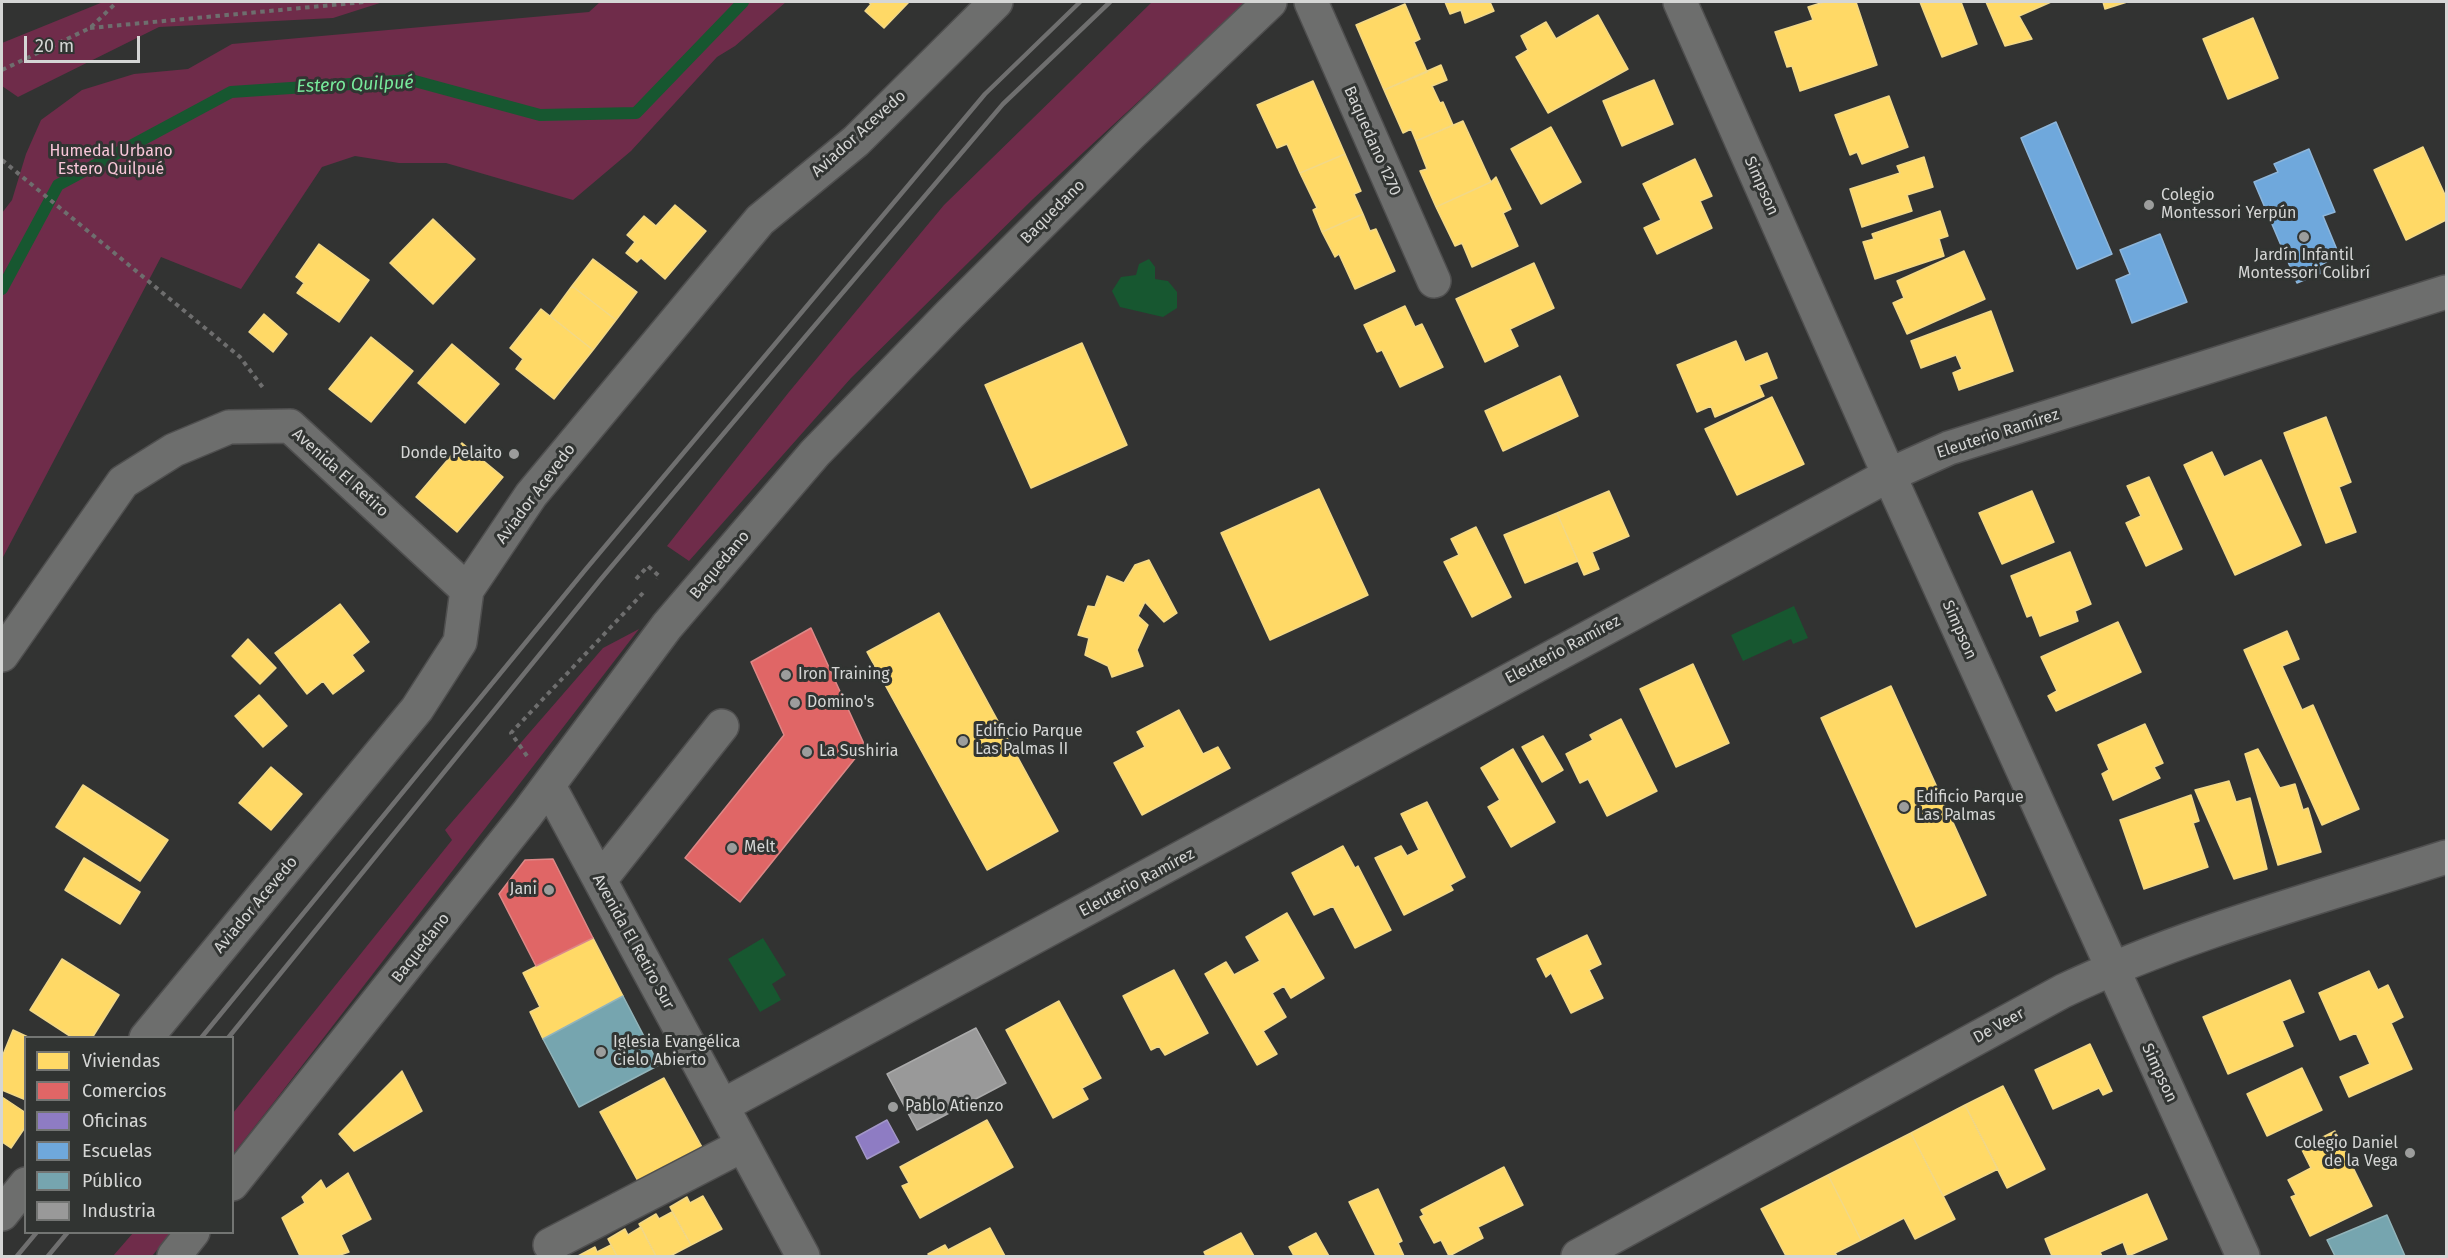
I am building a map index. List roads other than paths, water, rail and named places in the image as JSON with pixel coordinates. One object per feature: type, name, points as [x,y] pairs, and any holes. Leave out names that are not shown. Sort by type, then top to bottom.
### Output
[{"type":"street","name":"Aviador Acevedo","points":[[148,1036],[417,709],[460,642],[467,590],[531,495],[760,220],[856,141],[996,2]]},
{"type":"street","name":"Baquedano","points":[[234,1181],[549,786],[667,626],[815,453],[950,314],[1131,134],[1270,2]]},
{"type":"street","name":"Baquedano 1270","points":[[1311,2],[1434,281]]},
{"type":"street","name":"Simpson","points":[[1680,2],[1889,475],[2243,1257]]},
{"type":"street","name":"Eleuterio Ramírez","points":[[722,1106],[1889,475],[1949,448],[2446,292]]},
{"type":"street","name":"Avenida El Retiro","points":[[2,655],[123,482],[174,450],[229,428],[290,426],[467,590]]},
{"type":"street","points":[[600,880],[722,726]]},
{"type":"street","name":"Avenida El Retiro Sur","points":[[549,786],[804,1257]]},
{"type":"street","name":"De Veer","points":[[1578,1257],[2063,991],[2111,968],[2160,949],[2446,857]]},
{"type":"street","points":[[550,1245],[743,1145]]},
{"type":"street","points":[[2,1214],[24,1186]]},
{"type":"street","points":[[174,1257],[192,1234]]},
{"type":"waterway","name":"Estero Quilpué","points":[[2,289],[58,185],[231,92],[411,80],[540,115],[636,113],[743,2]]},
{"type":"railway","points":[[203,1036],[586,569],[985,94],[1080,2]]},
{"type":"railway","points":[[230,1036],[601,579],[1003,104],[1110,2]]},
{"type":"railway","points":[[17,1256],[35,1234]]},
{"type":"railway","points":[[48,1256],[66,1234]]},
{"type":"place","name":"Colegio Montessori Yerpún","points":[[2149,205]]},
{"type":"place","name":"Jardín Infantil Montessori Colibrí","points":[[2304,237]]},
{"type":"place","name":"Donde Pelaito","points":[[514,454]]},
{"type":"place","name":"Iron Training","points":[[786,675]]},
{"type":"place","name":"Domino's","points":[[795,703]]},
{"type":"place","name":"Edificio Parque Las Palmas II","points":[[963,741]]},
{"type":"place","name":"La Sushiria","points":[[807,752]]},
{"type":"place","name":"Edificio Parque Las Palmas","points":[[1904,807]]},
{"type":"place","name":"Melt","points":[[732,848]]},
{"type":"place","name":"Jani","points":[[549,890]]},
{"type":"place","name":"Iglesia Evangélica Cielo Abierto","points":[[601,1052]]},
{"type":"place","name":"Pablo Atienzo","points":[[893,1107]]},
{"type":"place","name":"Colegio Daniel de la Vega","points":[[2410,1153]]},
{"type":"park label","name":"Humedal Urbano Estero Quilpué","points":[[111,161]]}]
